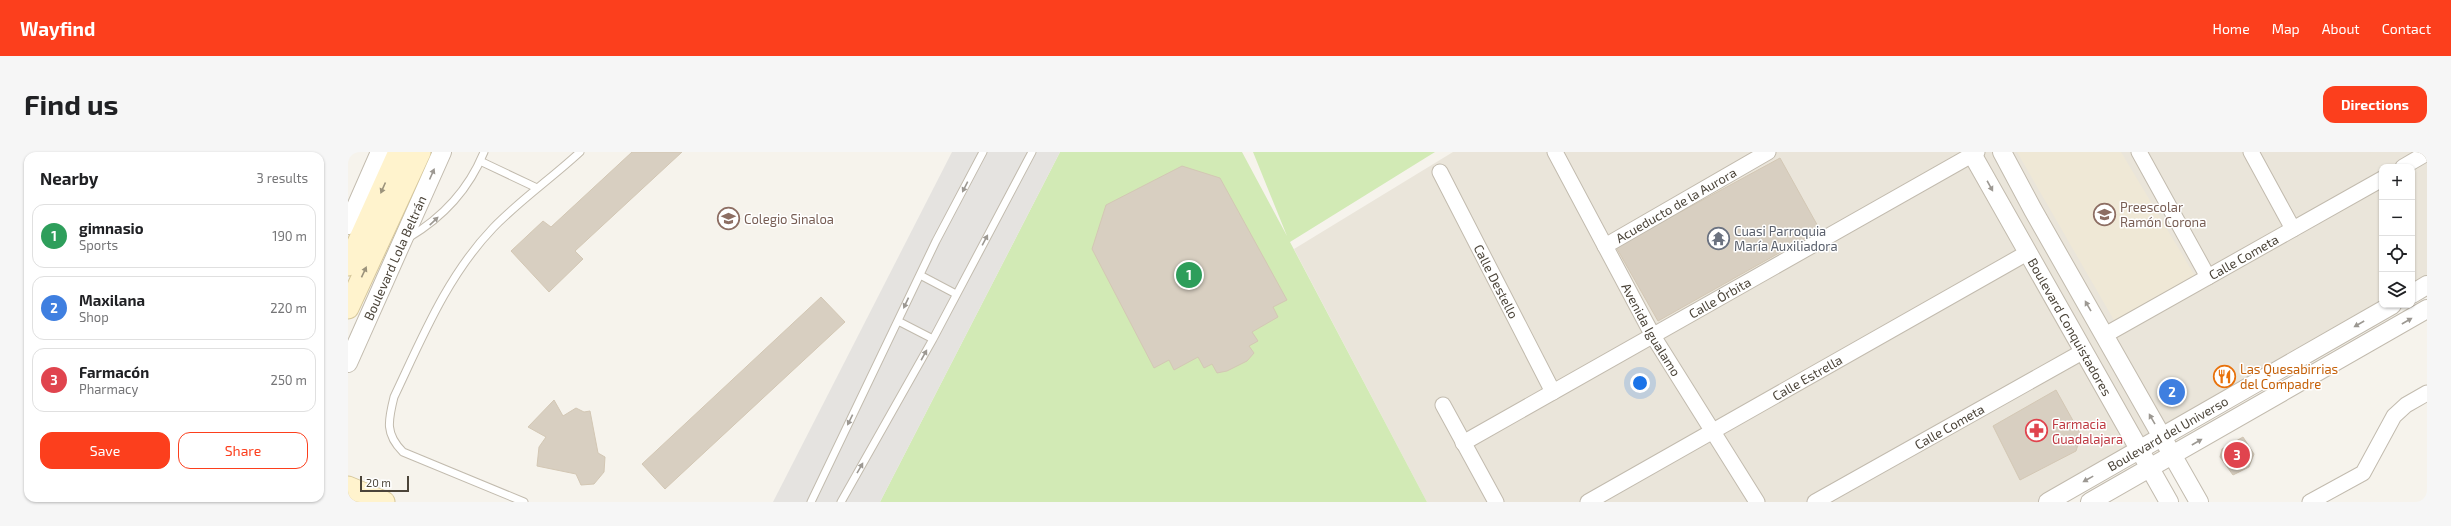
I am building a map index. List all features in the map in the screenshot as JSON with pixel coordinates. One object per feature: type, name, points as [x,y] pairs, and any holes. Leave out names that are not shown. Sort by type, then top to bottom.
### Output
[{"type":"main road","points":[[348,265],[399,152]]},
{"type":"main road","name":"Boulevard Lola Beltrán","points":[[348,308],[420,152]]},
{"type":"main road","points":[[348,477],[377,499]]},
{"type":"main road","points":[[348,488],[377,499]]},
{"type":"street","points":[[348,225],[380,152]]},
{"type":"street","name":"Boulevard Lola Beltrán","points":[[348,363],[442,152]]},
{"type":"street","name":"Avenida Igualamo","points":[[1556,152],[1653,336],[1757,502]]},
{"type":"street","name":"Acueducto de la Aurora","points":[[1605,246],[1768,152]]},
{"type":"street","name":"Boulevard Conquistadores","points":[[2002,152],[2199,502]]},
{"type":"street","points":[[2139,152],[2208,277]]},
{"type":"street","points":[[2251,152],[2293,229]]},
{"type":"street","name":"Boulevard Conquistadores","points":[[1973,153],[2027,253],[2169,502]]},
{"type":"street","name":"Calle Órbita","points":[[1463,443],[1973,153]]},
{"type":"street","points":[[2407,164],[2427,153]]},
{"type":"street","name":"Calle Destello","points":[[1440,172],[1553,392]]},
{"type":"street","name":"Calle Cometa","points":[[2105,335],[2379,181]]},
{"type":"street","name":"Calle Estrella","points":[[1588,502],[1714,432],[2027,253]]},
{"type":"street","points":[[2415,292],[2427,285]]},
{"type":"street","name":"Boulevard del Universo","points":[[2048,502],[2387,308]]},
{"type":"street","name":"Boulevard del Universo","points":[[2090,502],[2173,456],[2427,309]]},
{"type":"street","name":"Calle Cometa","points":[[1815,502],[2084,351]]},
{"type":"street","points":[[2310,502],[2363,474],[2394,416],[2406,405],[2427,393]]},
{"type":"street","points":[[1443,405],[1496,502]]},
{"type":"lane","points":[[401,242],[430,225],[461,194],[484,152]]},
{"type":"lane","points":[[524,502],[403,452],[394,442],[389,431],[389,414],[394,397],[439,301],[457,274],[493,228],[580,152]]},
{"type":"lane","points":[[811,502],[920,276],[983,152]]},
{"type":"lane","points":[[841,502],[933,339],[1032,152]]},
{"type":"lane","points":[[480,161],[537,188]]},
{"type":"lane","points":[[920,276],[956,294]]},
{"type":"lane","points":[[898,321],[933,339]]},
{"type":"shaded area","points":[[952,152],[1060,152],[880,502],[773,502]]},
{"type":"shaded area","points":[[1453,152],[2427,152],[2427,294],[2415,301],[2415,164],[2379,164],[2379,308],[2403,308],[2063,502],[1427,502],[1294,249]]},
{"type":"shaded area","name":"Preescolar Ramón Corona","points":[[2017,152],[2121,152],[2195,276],[2115,322]]},
{"type":"green space","points":[[1060,152],[1242,152],[1287,236],[1253,152],[1435,152],[1290,242],[1427,502],[880,502]]},
{"type":"building","points":[[632,152],[682,152],[575,251],[583,259],[549,292],[511,251],[543,221],[551,227]]},
{"type":"building","name":"Cuasi Parroquia María Auxiliadora","points":[[1780,158],[1820,230],[1658,321],[1616,247]]},
{"type":"building","points":[[1182,166],[1220,178],[1287,300],[1273,307],[1278,317],[1252,332],[1258,341],[1249,346],[1254,353],[1247,361],[1227,371],[1217,373],[1212,364],[1204,368],[1198,357],[1174,370],[1169,360],[1154,368],[1092,249],[1106,205]]},
{"type":"building","points":[[821,297],[845,322],[665,489],[642,464]]},
{"type":"building","name":"Farmacia Guadalajara","points":[[2056,390],[2081,435],[2076,451],[2020,480],[1993,426]]},
{"type":"building","points":[[554,400],[563,416],[576,408],[584,412],[590,411],[598,453],[605,457],[604,472],[594,484],[581,485],[576,474],[537,466],[539,447],[546,437],[528,427]]},
{"type":"building","points":[[2243,437],[2254,454],[2249,467],[2233,475],[2220,457],[2222,449]]},
{"type":"place","name":"Preescolar Ramón Corona","points":[[2105,214]]},
{"type":"place","name":"Colegio Sinaloa","points":[[729,219]]},
{"type":"place","name":"Cuasi Parroquia María Auxiliadora","points":[[1718,238]]},
{"type":"place","name":"gimnasio","points":[[1189,275]]},
{"type":"place","name":"Las Quesabirrias del Compadre","points":[[2224,376]]},
{"type":"place","name":"Maxilana","points":[[2172,392]]},
{"type":"place","name":"Farmacia Guadalajara","points":[[2037,431]]},
{"type":"place","name":"Farmacón","points":[[2237,455]]}]
